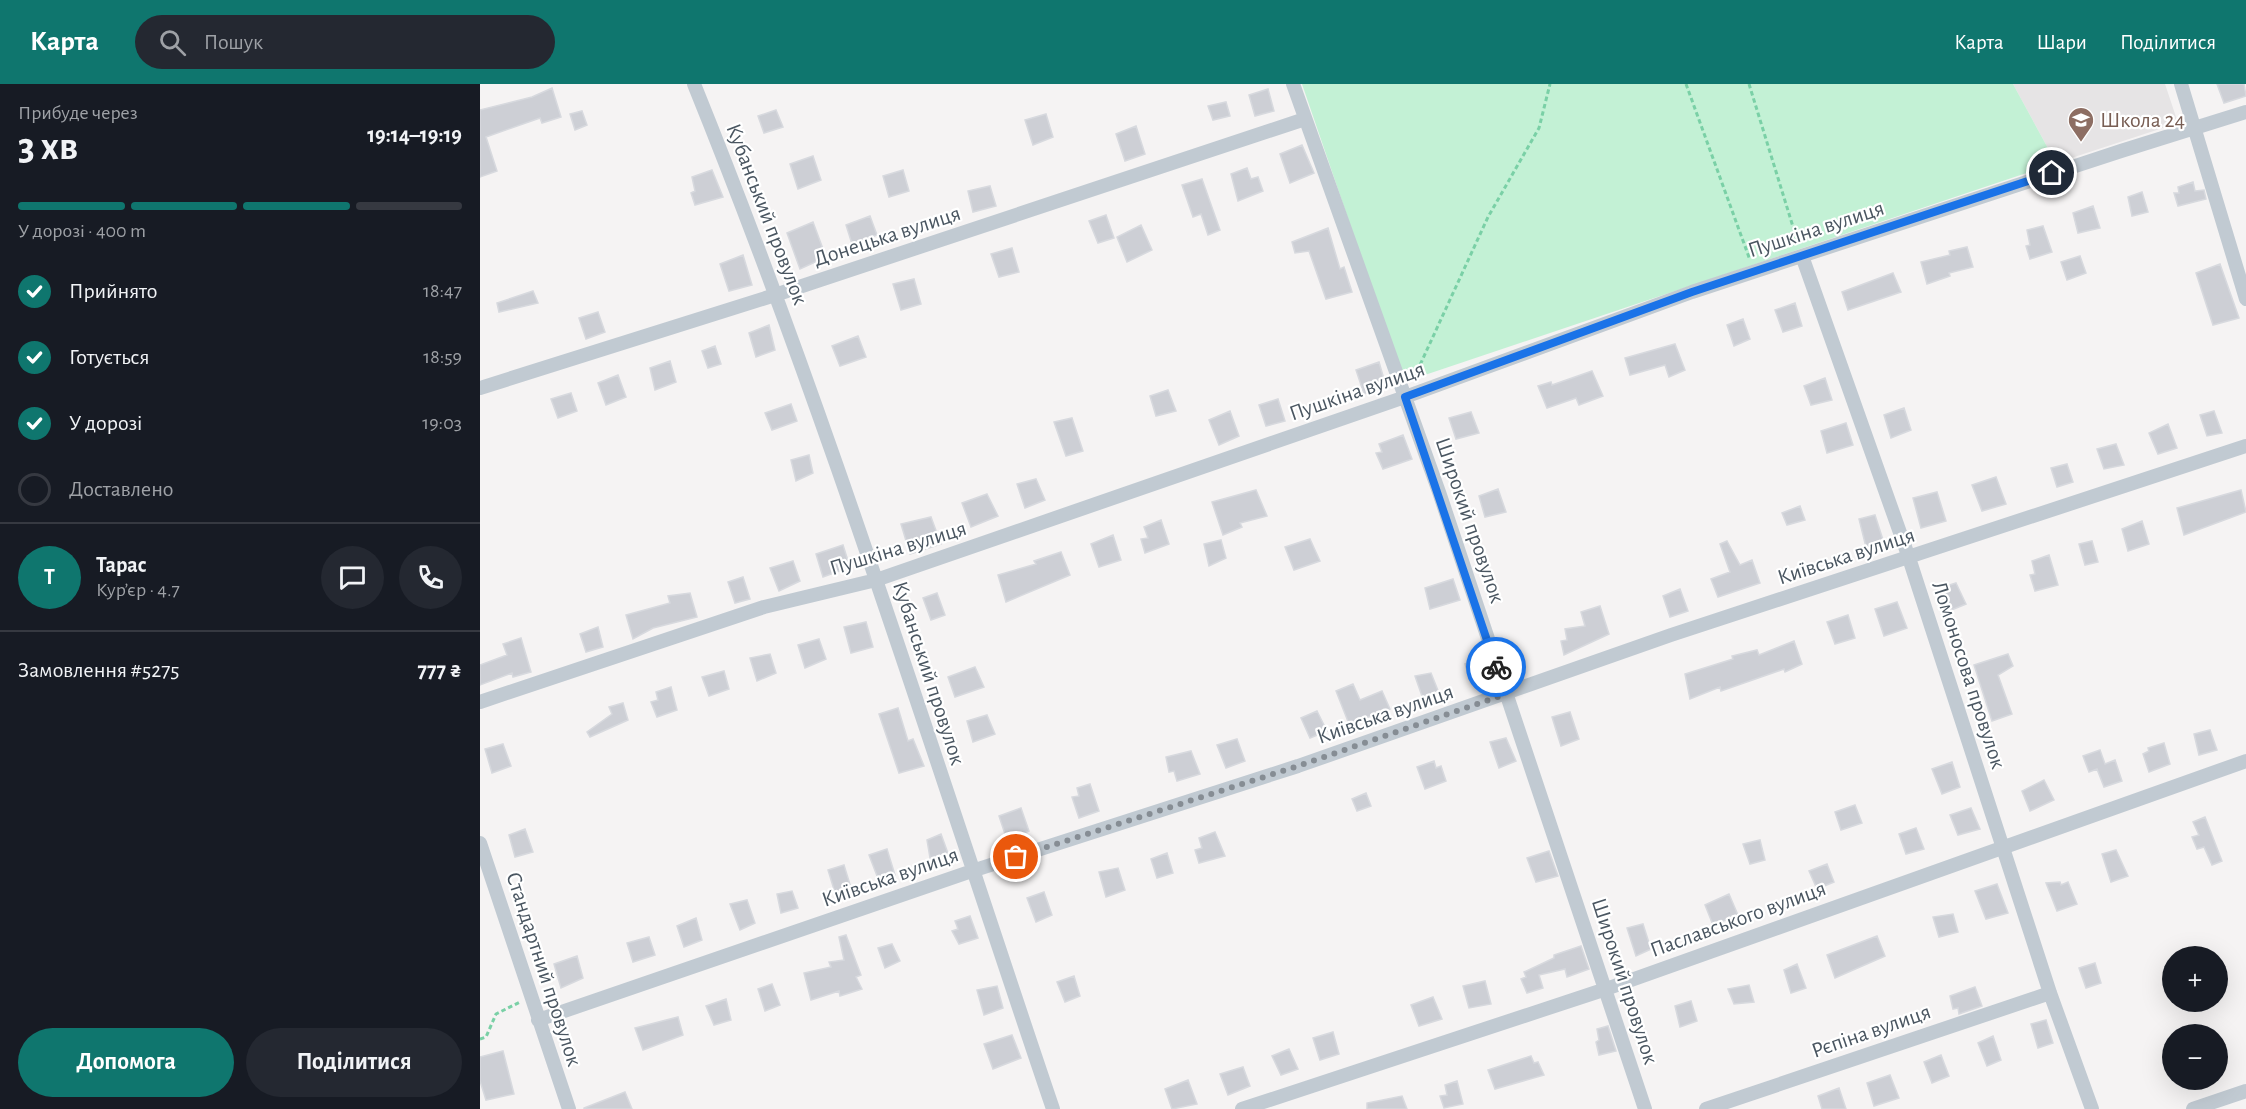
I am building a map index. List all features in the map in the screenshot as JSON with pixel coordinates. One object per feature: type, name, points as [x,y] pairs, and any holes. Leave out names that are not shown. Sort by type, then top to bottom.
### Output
[{"type":"street","name":"Кубанський провулок","points":[[694,84],[775,295],[876,580],[1053,1109]]},
{"type":"street","name":"Широкий провулок","points":[[1293,84],[1405,397],[1645,1109]]},
{"type":"street","points":[[2181,84],[2246,299]]},
{"type":"street","name":"Пушкіна вулиця","points":[[480,702],[764,608],[876,580],[1405,397],[1754,272],[2246,112]]},
{"type":"street","name":"Донецька вулиця","points":[[480,388],[775,295],[1305,119]]},
{"type":"street","name":"Ломоносова провулок","points":[[1802,256],[1909,558],[2050,993],[2092,1109]]},
{"type":"street","name":"Київська вулиця","points":[[538,1020],[972,870],[1298,766],[1671,635],[2246,446]]},
{"type":"street","name":"Паславського вулиця","points":[[1242,1109],[1606,989],[2246,761]]},
{"type":"street","name":"Стандартний провулок","points":[[480,843],[568,1109]]},
{"type":"street","name":"Рєпіна вулиця","points":[[1706,1109],[2050,993]]},
{"type":"street","points":[[2193,1109],[2246,1091]]},
{"type":"path","points":[[1405,397],[1488,217],[1539,128],[1550,84]]},
{"type":"path","points":[[1686,84],[1754,272]]},
{"type":"path","points":[[1749,84],[1802,256]]},
{"type":"path","points":[[480,1039],[486,1037],[496,1014],[531,997]]},
{"type":"shaded area","name":"Школа 24","points":[[2013,84],[2165,84],[2178,123],[2056,163]]},
{"type":"green space","points":[[1302,84],[2013,84],[2056,163],[1404,382]]},
{"type":"building","points":[[2217,84],[2244,84],[2246,96],[2224,103]]},
{"type":"building","points":[[552,88],[561,117],[542,123],[540,118],[486,137],[497,171],[480,177],[480,110],[532,97]]},
{"type":"building","points":[[1268,89],[1274,111],[1255,116],[1249,95]]},
{"type":"building","points":[[1226,102],[1230,116],[1213,120],[1208,106]]},
{"type":"building","points":[[776,110],[783,127],[764,133],[758,116]]},
{"type":"building","points":[[582,111],[587,125],[575,130],[570,114]]},
{"type":"building","points":[[1046,114],[1053,137],[1033,145],[1025,120]]},
{"type":"building","points":[[1136,126],[1145,154],[1125,161],[1116,134]]},
{"type":"building","points":[[1302,145],[1314,173],[1290,183],[1280,154]]},
{"type":"building","points":[[813,156],[821,180],[798,189],[790,164]]},
{"type":"building","points":[[1247,168],[1251,179],[1258,177],[1263,191],[1238,201],[1231,174]]},
{"type":"building","points":[[712,170],[723,197],[695,205],[691,193],[695,191],[692,177]]},
{"type":"building","points":[[903,170],[909,191],[889,197],[883,176]]},
{"type":"building","points":[[1202,179],[1220,230],[1208,235],[1201,214],[1193,217],[1182,185]]},
{"type":"building","points":[[2193,182],[2195,191],[2204,190],[2206,199],[2178,206],[2174,193],[2179,193],[2178,187]]},
{"type":"building","points":[[990,186],[996,206],[973,212],[968,191]]},
{"type":"building","points":[[2142,192],[2148,212],[2132,216],[2128,197]]},
{"type":"building","points":[[2093,206],[2100,228],[2078,233],[2073,213]]},
{"type":"building","points":[[1106,215],[1114,238],[1098,243],[1089,221]]},
{"type":"building","points":[[870,216],[877,235],[852,244],[846,225]]},
{"type":"building","points":[[813,222],[826,257],[800,269],[787,233]]},
{"type":"building","points":[[1141,225],[1152,250],[1127,262],[1117,237]]},
{"type":"building","points":[[2043,226],[2052,252],[2030,259],[2026,246],[2030,245],[2027,230]]},
{"type":"building","points":[[1328,228],[1340,269],[1344,267],[1352,292],[1326,299],[1309,251],[1295,253],[1292,242]]},
{"type":"building","points":[[1967,247],[1973,267],[1949,273],[1950,276],[1927,284],[1921,262],[1950,255],[1949,251]]},
{"type":"building","points":[[1012,248],[1019,272],[999,277],[991,254]]},
{"type":"building","points":[[743,255],[752,285],[729,291],[720,264]]},
{"type":"building","points":[[2080,256],[2086,273],[2067,280],[2061,262]]},
{"type":"building","points":[[2220,264],[2239,318],[2213,325],[2196,273]]},
{"type":"building","points":[[1893,273],[1901,292],[1848,310],[1842,292]]},
{"type":"building","points":[[914,279],[921,304],[901,310],[893,284]]},
{"type":"building","points":[[533,291],[538,303],[499,312],[497,303]]},
{"type":"building","points":[[1795,303],[1802,326],[1783,332],[1775,310]]},
{"type":"building","points":[[598,312],[605,332],[586,339],[579,318]]},
{"type":"building","points":[[1743,319],[1750,339],[1734,346],[1727,325]]},
{"type":"building","points":[[769,325],[775,350],[756,357],[749,333]]},
{"type":"building","points":[[858,336],[866,357],[840,366],[832,346]]},
{"type":"building","points":[[1675,344],[1685,370],[1669,377],[1665,365],[1630,375],[1625,358]]},
{"type":"building","points":[[715,346],[721,364],[708,368],[702,351]]},
{"type":"building","points":[[670,361],[676,382],[655,390],[650,368]]},
{"type":"building","points":[[1379,362],[1386,386],[1364,394],[1356,370]]},
{"type":"building","points":[[1592,371],[1603,396],[1579,405],[1576,398],[1547,408],[1538,386],[1551,382],[1552,385]]},
{"type":"building","points":[[618,375],[626,397],[606,405],[598,383]]},
{"type":"building","points":[[1825,378],[1832,400],[1811,405],[1804,386]]},
{"type":"building","points":[[1168,390],[1176,411],[1156,416],[1150,396]]},
{"type":"building","points":[[571,393],[577,411],[558,418],[551,399]]},
{"type":"building","points":[[1278,399],[1285,421],[1266,426],[1259,405]]},
{"type":"building","points":[[791,404],[797,421],[772,430],[765,413]]},
{"type":"building","points":[[1904,408],[1911,430],[1891,438],[1884,415]]},
{"type":"building","points":[[1230,411],[1239,436],[1219,445],[1209,420]]},
{"type":"building","points":[[2214,411],[2222,433],[2207,436],[2200,415]]},
{"type":"building","points":[[1471,412],[1479,433],[1456,439],[1449,418]]},
{"type":"building","points":[[1072,418],[1083,451],[1066,456],[1054,422]]},
{"type":"building","points":[[1846,423],[1853,445],[1827,453],[1821,431]]},
{"type":"building","points":[[2168,424],[2177,448],[2158,454],[2149,433]]},
{"type":"building","points":[[1403,435],[1412,459],[1383,469],[1376,453],[1382,452],[1379,444]]},
{"type":"building","points":[[2116,444],[2124,465],[2104,469],[2097,449]]},
{"type":"building","points":[[809,455],[813,473],[796,481],[791,460]]},
{"type":"building","points":[[2067,464],[2073,482],[2057,487],[2051,468]]},
{"type":"building","points":[[1996,477],[2006,504],[1982,511],[1972,485]]},
{"type":"building","points":[[1036,479],[1045,500],[1025,508],[1017,484]]},
{"type":"building","points":[[1498,489],[1506,512],[1485,517],[1479,496]]},
{"type":"building","points":[[1256,490],[1267,516],[1240,523],[1242,527],[1223,535],[1212,502]]},
{"type":"building","points":[[2241,490],[2246,512],[2184,535],[2177,508]]},
{"type":"building","points":[[1937,492],[1946,521],[1921,528],[1913,498]]},
{"type":"building","points":[[987,494],[998,516],[971,527],[962,503]]},
{"type":"building","points":[[1800,506],[1805,520],[1787,525],[1782,513]]},
{"type":"building","points":[[1875,515],[1884,543],[1866,547],[1859,519]]},
{"type":"building","points":[[931,517],[941,544],[910,554],[901,524]]},
{"type":"building","points":[[1161,520],[1169,544],[1145,553],[1141,539],[1148,538],[1144,527]]},
{"type":"building","points":[[2142,521],[2149,544],[2128,551],[2122,529]]},
{"type":"building","points":[[1113,535],[1121,560],[1099,567],[1091,544]]},
{"type":"building","points":[[1310,539],[1320,561],[1294,570],[1285,547]]},
{"type":"building","points":[[1221,540],[1226,558],[1209,566],[1204,544]]},
{"type":"building","points":[[1727,541],[1740,565],[1752,560],[1760,583],[1718,597],[1711,579],[1730,572],[1720,544]]},
{"type":"building","points":[[2092,541],[2098,562],[2085,565],[2079,544]]},
{"type":"building","points":[[843,545],[850,567],[823,577],[816,554]]},
{"type":"building","points":[[1061,552],[1070,575],[1006,602],[998,575],[1036,564],[1034,561]]},
{"type":"building","points":[[2049,555],[2058,585],[2035,591],[2030,575],[2035,574],[2032,561]]},
{"type":"building","points":[[793,561],[800,581],[779,591],[770,568]]},
{"type":"building","points":[[743,577],[750,599],[735,603],[728,582]]},
{"type":"building","points":[[1453,579],[1460,600],[1430,609],[1425,588]]},
{"type":"building","points":[[1956,583],[1966,604],[1949,611],[1940,588]]},
{"type":"building","points":[[1680,589],[1688,611],[1670,617],[1663,596]]},
{"type":"building","points":[[690,593],[697,617],[653,628],[633,639],[626,615],[670,603],[668,596]]},
{"type":"building","points":[[937,593],[945,615],[931,620],[923,598]]},
{"type":"building","points":[[1897,602],[1907,628],[1884,636],[1875,609]]},
{"type":"building","points":[[1600,606],[1609,634],[1564,655],[1561,641],[1567,640],[1565,629],[1585,626],[1581,612]]},
{"type":"building","points":[[1848,615],[1855,638],[1835,644],[1827,622]]},
{"type":"building","points":[[866,622],[873,647],[851,653],[844,627]]},
{"type":"building","points":[[598,627],[603,647],[586,652],[580,634]]},
{"type":"building","points":[[521,638],[531,672],[513,677],[512,673],[480,685],[480,665],[507,655],[503,644]]},
{"type":"building","points":[[819,639],[826,659],[805,668],[798,645]]},
{"type":"building","points":[[1794,641],[1802,664],[1785,672],[1784,669],[1721,691],[1720,687],[1690,699],[1685,674],[1733,659],[1732,656],[1757,650],[1759,655]]},
{"type":"building","points":[[770,654],[776,673],[757,681],[750,658]]},
{"type":"building","points":[[2008,654],[2013,666],[1998,675],[2012,714],[1992,721],[1974,665]]},
{"type":"building","points":[[1479,658],[1484,670],[1470,679],[1465,664]]},
{"type":"building","points":[[975,667],[984,687],[955,697],[948,677]]},
{"type":"building","points":[[724,671],[729,689],[709,696],[702,677]]},
{"type":"building","points":[[1431,673],[1439,693],[1423,699],[1415,676]]},
{"type":"building","points":[[1353,684],[1360,700],[1382,691],[1390,709],[1349,724],[1336,691]]},
{"type":"building","points":[[671,687],[677,710],[657,717],[651,702],[658,700],[656,692]]},
{"type":"building","points":[[623,703],[628,720],[590,737],[587,732],[612,714],[609,707]]},
{"type":"building","points":[[898,708],[908,741],[913,739],[924,766],[899,773],[879,714]]},
{"type":"building","points":[[1317,711],[1327,731],[1310,738],[1301,718]]},
{"type":"building","points":[[1570,712],[1579,739],[1561,746],[1552,717]]},
{"type":"building","points":[[987,715],[995,734],[973,742],[967,721]]},
{"type":"building","points":[[2210,730],[2217,750],[2199,755],[2194,734]]},
{"type":"building","points":[[1506,738],[1516,761],[1499,768],[1490,742]]},
{"type":"building","points":[[1237,739],[1245,761],[1226,768],[1217,745]]},
{"type":"building","points":[[2164,743],[2170,764],[2149,772],[2143,754],[2149,751],[2148,748]]},
{"type":"building","points":[[503,744],[511,766],[492,773],[485,749]]},
{"type":"building","points":[[2100,750],[2105,764],[2115,760],[2122,781],[2104,787],[2097,769],[2089,772],[2083,756]]},
{"type":"building","points":[[1191,751],[1200,774],[1177,781],[1174,771],[1169,772],[1166,757]]},
{"type":"building","points":[[1434,761],[1436,768],[1441,766],[1446,781],[1425,789],[1417,767]]},
{"type":"building","points":[[1952,762],[1960,787],[1942,794],[1932,769]]},
{"type":"building","points":[[2044,780],[2054,800],[2030,811],[2022,791]]},
{"type":"building","points":[[1090,784],[1099,811],[1079,818],[1072,797],[1079,796],[1077,788]]},
{"type":"building","points":[[1366,793],[1371,806],[1357,811],[1352,799]]},
{"type":"building","points":[[1855,805],[1862,823],[1841,830],[1835,812]]},
{"type":"building","points":[[1021,808],[1029,831],[1007,840],[999,816]]},
{"type":"building","points":[[1971,808],[1980,829],[1958,835],[1950,815]]},
{"type":"building","points":[[2205,817],[2222,861],[2212,865],[2204,847],[2197,849],[2192,837],[2199,835],[2193,822]]},
{"type":"building","points":[[1916,828],[1924,849],[1906,854],[1899,834]]},
{"type":"building","points":[[525,829],[533,852],[515,857],[509,835]]},
{"type":"building","points":[[1215,832],[1225,856],[1199,863],[1195,850],[1202,848],[1199,838]]},
{"type":"building","points":[[941,834],[949,856],[931,864],[927,840]]},
{"type":"building","points":[[1760,840],[1765,860],[1750,864],[1743,844]]},
{"type":"building","points":[[887,849],[895,875],[879,881],[869,855]]},
{"type":"building","points":[[2116,850],[2128,876],[2111,882],[2102,854]]},
{"type":"building","points":[[1549,851],[1558,876],[1536,882],[1527,858]]},
{"type":"building","points":[[1167,853],[1173,873],[1157,878],[1151,859]]},
{"type":"building","points":[[1827,864],[1834,882],[1817,889],[1809,871]]},
{"type":"building","points":[[844,865],[852,891],[836,896],[828,870]]},
{"type":"building","points":[[1118,868],[1125,890],[1106,897],[1099,872]]},
{"type":"building","points":[[2060,882],[2061,885],[2068,882],[2077,904],[2057,911],[2046,883]]},
{"type":"building","points":[[1997,884],[2008,913],[1986,919],[1975,891]]},
{"type":"building","points":[[792,891],[798,908],[781,913],[777,894]]},
{"type":"building","points":[[1044,892],[1052,915],[1036,922],[1027,898]]},
{"type":"building","points":[[1729,894],[1738,915],[1713,925],[1705,905]]},
{"type":"building","points":[[747,900],[755,923],[740,930],[730,904]]},
{"type":"building","points":[[1953,914],[1958,932],[1939,937],[1933,917]]},
{"type":"building","points":[[970,916],[978,938],[959,944],[952,931],[958,929],[955,921]]},
{"type":"building","points":[[696,918],[702,940],[684,947],[677,926]]},
{"type":"building","points":[[1643,924],[1651,949],[1636,956],[1627,928]]},
{"type":"building","points":[[846,935],[861,975],[856,977],[862,989],[840,996],[839,991],[811,1000],[804,973],[831,967],[829,962],[844,960],[839,937]]},
{"type":"building","points":[[1877,936],[1885,956],[1835,978],[1827,955]]},
{"type":"building","points":[[649,937],[655,955],[633,962],[627,943]]},
{"type":"building","points":[[892,944],[900,961],[885,968],[878,948]]},
{"type":"building","points":[[1581,946],[1589,969],[1567,977],[1565,969],[1539,975],[1543,988],[1527,993],[1521,979],[1526,977],[1524,972],[1554,958],[1554,955]]},
{"type":"building","points":[[577,956],[583,978],[561,988],[554,964]]},
{"type":"building","points":[[2095,963],[2101,983],[2086,988],[2079,968]]},
{"type":"building","points":[[1797,964],[1806,988],[1791,993],[1784,970]]},
{"type":"building","points":[[1074,976],[1080,996],[1065,1002],[1057,982]]},
{"type":"building","points":[[1485,981],[1491,1004],[1469,1008],[1463,986]]},
{"type":"building","points":[[772,984],[780,1005],[765,1011],[758,989]]},
{"type":"building","points":[[1749,985],[1754,1002],[1734,1004],[1728,989]]},
{"type":"building","points":[[997,986],[1003,1008],[984,1015],[977,990]]},
{"type":"building","points":[[1975,987],[1982,1006],[1959,1014],[1958,1008],[1953,1009],[1950,996]]},
{"type":"building","points":[[1433,997],[1442,1019],[1419,1026],[1411,1005]]},
{"type":"building","points":[[726,999],[731,1020],[714,1025],[706,1006]]},
{"type":"building","points":[[1691,1001],[1697,1021],[1680,1027],[1675,1006]]},
{"type":"building","points":[[678,1017],[683,1035],[643,1050],[635,1028]]},
{"type":"building","points":[[2046,1020],[2053,1043],[2038,1048],[2031,1024]]},
{"type":"building","points":[[1608,1026],[1616,1051],[1599,1055],[1596,1042],[1599,1040],[1597,1029]]},
{"type":"building","points":[[1333,1032],[1339,1054],[1320,1060],[1313,1038]]},
{"type":"building","points":[[1012,1035],[1021,1058],[993,1069],[984,1044]]},
{"type":"building","points":[[1993,1036],[2001,1060],[1987,1066],[1978,1043]]},
{"type":"building","points":[[1289,1049],[1298,1069],[1281,1075],[1272,1056]]},
{"type":"building","points":[[503,1051],[514,1094],[486,1100],[480,1081],[480,1057]]},
{"type":"building","points":[[1941,1055],[1949,1076],[1932,1083],[1924,1062]]},
{"type":"building","points":[[1531,1056],[1534,1063],[1538,1062],[1544,1075],[1495,1089],[1488,1070]]},
{"type":"building","points":[[1243,1067],[1250,1086],[1228,1095],[1220,1074]]},
{"type":"building","points":[[1890,1075],[1899,1098],[1874,1106],[1867,1083]]},
{"type":"building","points":[[1188,1080],[1197,1104],[1172,1109],[1165,1089]]},
{"type":"building","points":[[1457,1081],[1463,1104],[1444,1108],[1440,1096],[1447,1095],[1445,1085]]},
{"type":"building","points":[[1839,1088],[1846,1109],[1822,1109],[1818,1096]]},
{"type":"building","points":[[625,1092],[632,1109],[584,1109],[584,1108]]},
{"type":"building","points":[[1402,1096],[1407,1109],[1367,1109],[1367,1103]]},
{"type":"way so far","points":[[1016,857],[1298,766],[1506,694],[1496,667]]},
{"type":"place","name":"Школа 24","points":[[2081,143]]},
{"type":"route","points":[[1496,667],[1439,492],[1405,397],[1692,292],[2052,173]]}]
